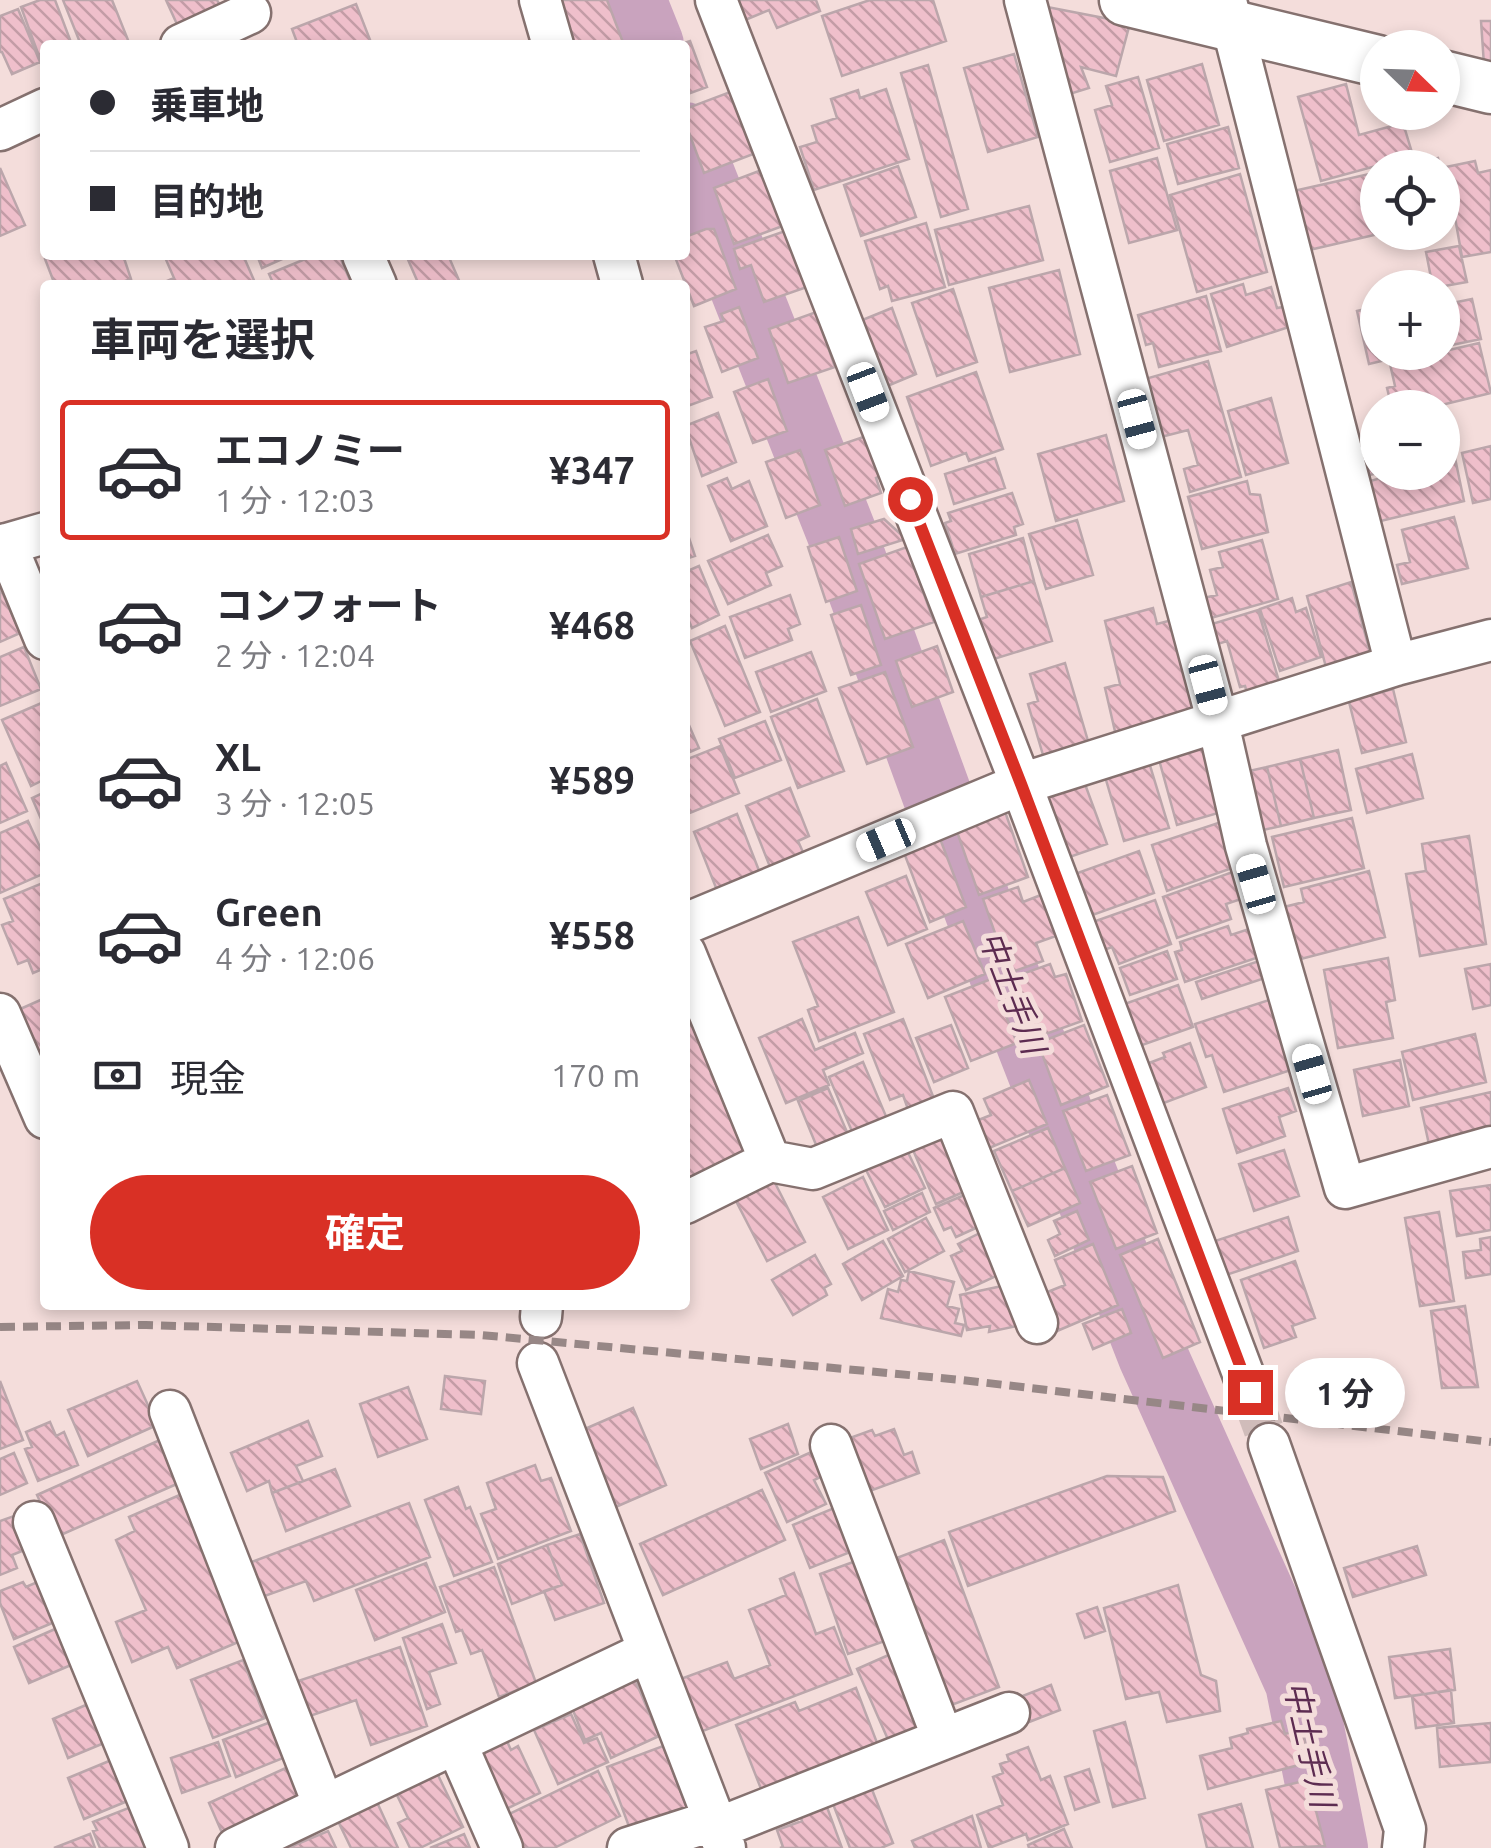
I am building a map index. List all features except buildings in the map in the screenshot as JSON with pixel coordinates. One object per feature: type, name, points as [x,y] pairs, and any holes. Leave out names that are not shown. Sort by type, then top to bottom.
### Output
[{"type":"street","points":[[540,0],[552,40]]},
{"type":"street","points":[[716,0],[1021,784],[1250,1392]]},
{"type":"street","points":[[1025,0],[1218,723],[1246,846],[1344,1188],[1491,1147]]},
{"type":"street","points":[[1125,0],[1230,14],[1360,55]]},
{"type":"street","points":[[1230,14],[1396,665]]},
{"type":"street","points":[[195,40],[253,19]]},
{"type":"street","points":[[1460,80],[1491,88]]},
{"type":"street","points":[[0,130],[40,111]]},
{"type":"street","points":[[40,534],[3,545],[40,627]]},
{"type":"street","points":[[690,922],[1021,784],[1396,665],[1491,640]]},
{"type":"street","points":[[690,965],[770,1161]]},
{"type":"street","points":[[4,1035],[40,1108]]},
{"type":"street","points":[[690,1201],[770,1161],[813,1169],[953,1112],[1037,1323]]},
{"type":"street","points":[[538,1363],[719,1832]]},
{"type":"street","points":[[170,1411],[324,1806]]},
{"type":"street","points":[[1269,1444],[1405,1829],[1403,1848]]},
{"type":"street","points":[[831,1445],[943,1739]]},
{"type":"street","points":[[34,1522],[168,1848]]},
{"type":"street","points":[[236,1848],[649,1651]]},
{"type":"street","points":[[628,1848],[719,1832],[1009,1713]]},
{"type":"street","points":[[456,1743],[502,1848]]},
{"type":"waterway","name":"中土手川","points":[[631,0],[647,40]]},
{"type":"waterway","name":"中土手川","points":[[690,150],[842,534],[979,910],[1153,1356],[1300,1683],[1333,1848]]},
{"type":"tunnel","points":[[1250,1392],[1269,1444]]},
{"type":"railway","points":[[0,1327],[146,1325],[481,1335],[962,1380],[1491,1442]]},
{"type":"route","points":[[910,499],[1250,1392]]}]
